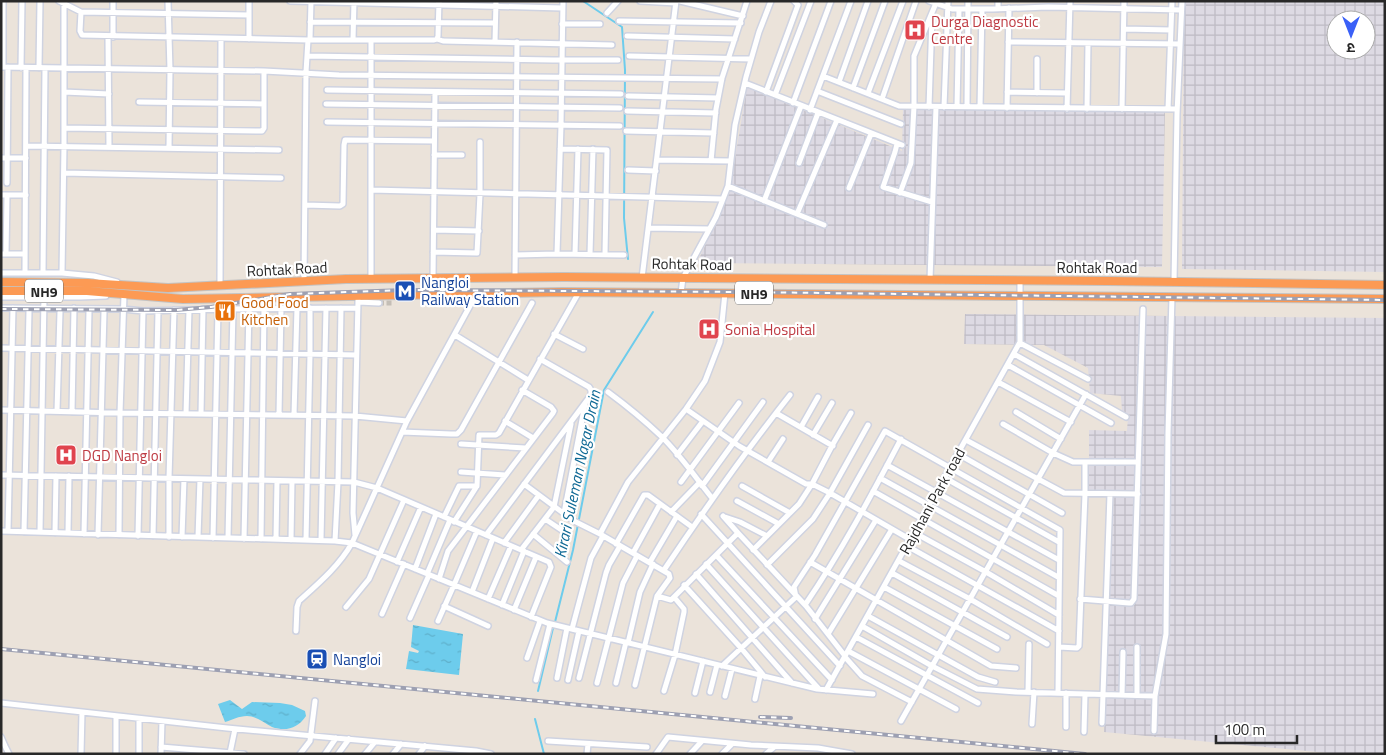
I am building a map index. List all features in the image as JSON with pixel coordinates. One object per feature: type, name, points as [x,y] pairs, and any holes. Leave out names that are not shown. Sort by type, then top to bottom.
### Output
[{"type":"highway","name":"Rohtak Road","points":[[130,286],[168,288],[433,278],[1020,280],[1385,285]]},
{"type":"highway","points":[[487,278],[488,293]]},
{"type":"highway","name":"NH9","points":[[1,282],[87,287],[124,295]]},
{"type":"highway","name":"NH9","points":[[1,291],[130,286]]},
{"type":"highway","name":"Rohtak Road","points":[[124,295],[183,299],[358,302],[477,293],[579,292],[1385,299]]},
{"type":"street","points":[[3,1],[4,158],[6,184]]},
{"type":"street","points":[[22,1],[26,146],[25,273]]},
{"type":"street","points":[[39,68],[40,1]]},
{"type":"street","points":[[109,147],[109,69],[113,1]]},
{"type":"street","points":[[168,1],[170,70],[169,148]]},
{"type":"street","points":[[249,1],[249,39]]},
{"type":"street","points":[[290,1],[496,4],[562,8]]},
{"type":"street","points":[[557,254],[563,1]]},
{"type":"street","points":[[607,13],[618,1]]},
{"type":"street","points":[[640,1],[677,2],[743,16]]},
{"type":"street","points":[[711,161],[722,79],[747,1]]},
{"type":"street","points":[[681,292],[683,278],[709,229],[728,186],[735,125],[744,83],[759,32],[771,1]]},
{"type":"street","points":[[766,92],[798,5],[794,1]]},
{"type":"street","points":[[775,95],[811,1]]},
{"type":"street","points":[[793,103],[831,1]]},
{"type":"street","points":[[810,110],[851,1]]},
{"type":"street","points":[[839,82],[868,1]]},
{"type":"street","points":[[853,88],[886,1]]},
{"type":"street","points":[[868,93],[903,1]]},
{"type":"street","points":[[882,99],[916,1]]},
{"type":"street","points":[[929,1],[936,4],[948,4],[959,9],[1182,10]]},
{"type":"street","points":[[967,107],[968,1]]},
{"type":"street","points":[[998,1],[998,9]]},
{"type":"street","points":[[1067,108],[1070,1]]},
{"type":"street","points":[[1122,109],[1124,1]]},
{"type":"street","points":[[1168,109],[1172,1]]},
{"type":"street","points":[[1174,282],[1177,109],[1182,1]]},
{"type":"street","points":[[62,273],[64,68],[62,2],[81,12],[249,15]]},
{"type":"street","points":[[304,282],[306,72],[311,2]]},
{"type":"street","points":[[354,2],[354,40]]},
{"type":"street","points":[[642,278],[677,2]]},
{"type":"street","points":[[437,39],[439,3]]},
{"type":"street","points":[[495,42],[496,4]]},
{"type":"street","points":[[900,193],[911,163],[914,56],[936,4]]},
{"type":"street","points":[[944,107],[948,4]]},
{"type":"street","points":[[1007,108],[1009,8]]},
{"type":"street","points":[[957,107],[959,9]]},
{"type":"street","points":[[980,107],[982,9]]},
{"type":"street","points":[[81,12],[80,34],[110,37],[371,41],[437,39],[443,41],[612,45]]},
{"type":"street","points":[[929,107],[932,12]]},
{"type":"street","points":[[619,21],[741,23]]},
{"type":"street","points":[[310,22],[496,22]]},
{"type":"street","points":[[562,24],[600,24]]},
{"type":"street","points":[[1124,29],[1171,30]]},
{"type":"street","points":[[627,36],[735,39]]},
{"type":"street","points":[[220,286],[222,38]]},
{"type":"street","points":[[371,41],[371,279]]},
{"type":"street","points":[[515,278],[517,42]]},
{"type":"street","points":[[1008,42],[1180,44]]},
{"type":"street","points":[[1086,109],[1088,43]]},
{"type":"street","points":[[307,56],[618,60]]},
{"type":"street","points":[[629,56],[751,59]]},
{"type":"street","points":[[1037,59],[1037,92]]},
{"type":"street","points":[[4,67],[221,70],[371,75],[722,79]]},
{"type":"street","points":[[43,273],[46,68]]},
{"type":"street","points":[[64,128],[262,131],[264,128],[264,71]]},
{"type":"street","points":[[823,76],[899,106],[1177,109]]},
{"type":"street","points":[[744,83],[899,144],[883,186],[932,202]]},
{"type":"street","points":[[327,90],[621,94]]},
{"type":"street","points":[[817,91],[901,124]]},
{"type":"street","points":[[64,92],[109,94]]},
{"type":"street","points":[[433,278],[435,92]]},
{"type":"street","points":[[1007,92],[1068,93]]},
{"type":"street","points":[[628,96],[718,98]]},
{"type":"street","points":[[139,102],[264,104]]},
{"type":"street","points":[[326,104],[620,108]]},
{"type":"street","points":[[764,201],[801,106]]},
{"type":"street","points":[[930,280],[936,107]]},
{"type":"street","points":[[627,111],[716,113]]},
{"type":"street","points":[[799,163],[818,113]]},
{"type":"street","points":[[797,214],[837,120]]},
{"type":"street","points":[[327,122],[620,126]]},
{"type":"street","points":[[626,131],[714,133]]},
{"type":"street","points":[[849,188],[871,134]]},
{"type":"street","points":[[306,205],[342,205],[344,202],[344,142],[348,140],[434,141]]},
{"type":"street","points":[[433,252],[477,253],[480,142]]},
{"type":"street","points":[[26,146],[279,150]]},
{"type":"street","points":[[560,149],[607,150],[605,254]]},
{"type":"street","points":[[575,254],[578,149]]},
{"type":"street","points":[[590,254],[593,149]]},
{"type":"street","points":[[434,155],[462,155]]},
{"type":"street","points":[[4,158],[26,158]]},
{"type":"street","points":[[657,160],[731,161]]},
{"type":"street","points":[[628,170],[656,172]]},
{"type":"street","points":[[64,173],[282,178]]},
{"type":"street","points":[[728,186],[824,225]]},
{"type":"street","points":[[371,190],[722,199]]},
{"type":"street","points":[[25,254],[4,254],[4,195],[26,195]]},
{"type":"street","points":[[649,228],[709,229]]},
{"type":"street","points":[[434,230],[479,231]]},
{"type":"street","points":[[515,255],[624,255]]},
{"type":"street","name":"Rohtak Road","points":[[1,273],[62,273],[94,276],[130,286]]},
{"type":"street","name":"Rajdhani Park road","points":[[826,690],[1020,343],[1020,280]]},
{"type":"street","points":[[410,618],[452,521],[477,486],[479,435],[498,434],[579,292]]},
{"type":"street","points":[[296,631],[299,600],[337,566],[352,543],[407,421],[477,293]]},
{"type":"street","points":[[557,678],[591,558],[628,482],[705,382],[720,342],[725,293]]},
{"type":"street","points":[[119,535],[120,413],[124,295]]},
{"type":"street","name":"Rohtak Road","points":[[1,297],[124,295]]},
{"type":"street","points":[[40,532],[44,297]]},
{"type":"street","points":[[1154,731],[1155,696],[1166,634],[1168,433],[1172,297]]},
{"type":"street","points":[[1,308],[158,311],[249,308],[341,308],[358,302],[379,303]]},
{"type":"street","points":[[355,536],[353,513],[354,416],[358,302]]},
{"type":"street","points":[[402,432],[457,434],[500,362],[532,303]]},
{"type":"street","points":[[8,531],[13,308]]},
{"type":"street","points":[[72,412],[74,308]]},
{"type":"street","points":[[244,539],[249,308]]},
{"type":"street","points":[[261,539],[264,308]]},
{"type":"street","points":[[279,415],[281,308]]},
{"type":"street","points":[[294,415],[297,308]]},
{"type":"street","points":[[306,540],[310,308]]},
{"type":"street","points":[[322,540],[326,308]]},
{"type":"street","points":[[335,541],[341,308]]},
{"type":"street","points":[[1080,599],[1131,603],[1134,599],[1142,308]]},
{"type":"street","points":[[201,414],[203,309]]},
{"type":"street","points":[[213,538],[218,309]]},
{"type":"street","points":[[228,538],[233,309]]},
{"type":"street","points":[[168,537],[174,310]]},
{"type":"street","points":[[186,414],[189,310]]},
{"type":"street","points":[[24,532],[29,311]]},
{"type":"street","points":[[84,534],[89,311]]},
{"type":"street","points":[[138,536],[143,311]]},
{"type":"street","points":[[154,536],[158,311]]},
{"type":"street","points":[[57,411],[60,312]]},
{"type":"street","points":[[98,534],[104,312]]},
{"type":"street","points":[[554,334],[583,349]]},
{"type":"street","points":[[455,335],[528,380]]},
{"type":"street","points":[[1020,343],[1088,379]]},
{"type":"street","points":[[1,348],[356,355]]},
{"type":"street","points":[[1014,354],[1126,417]]},
{"type":"street","points":[[486,535],[591,395],[589,387],[540,359]]},
{"type":"street","points":[[1008,365],[1111,423]]},
{"type":"street","points":[[998,382],[1071,422]]},
{"type":"street","points":[[439,579],[448,551],[554,411],[552,407],[522,390]]},
{"type":"street","points":[[608,392],[663,438],[712,498]]},
{"type":"street","points":[[901,721],[1086,394]]},
{"type":"street","points":[[664,570],[746,450],[790,395]]},
{"type":"street","points":[[801,427],[818,397]]},
{"type":"street","points":[[564,514],[586,402]]},
{"type":"street","points":[[671,512],[701,484],[763,402]]},
{"type":"street","points":[[681,482],[739,403]]},
{"type":"street","points":[[814,435],[832,403]]},
{"type":"street","points":[[686,409],[746,450],[806,484],[812,484],[830,493],[911,540]]},
{"type":"street","points":[[1,410],[141,414],[354,416],[407,421]]},
{"type":"street","points":[[1016,412],[1061,439]]},
{"type":"street","points":[[776,413],[832,446]]},
{"type":"street","points":[[753,550],[799,504],[851,413]]},
{"type":"street","points":[[504,421],[533,438]]},
{"type":"street","points":[[502,605],[522,551],[554,506],[571,421]]},
{"type":"street","points":[[678,454],[703,421]]},
{"type":"street","points":[[1003,424],[1073,462],[1138,462]]},
{"type":"street","points":[[767,565],[814,519],[868,425]]},
{"type":"street","points":[[796,597],[794,587],[845,502],[884,431],[887,432],[1059,529],[1058,693]]},
{"type":"street","points":[[768,462],[783,439]]},
{"type":"street","points":[[804,605],[827,572],[901,439]]},
{"type":"street","points":[[966,440],[1064,493],[1138,494]]},
{"type":"street","points":[[460,444],[525,448]]},
{"type":"street","points":[[958,454],[1062,513]]},
{"type":"street","points":[[1059,647],[1079,647],[1085,462]]},
{"type":"street","points":[[887,464],[1059,560]]},
{"type":"street","points":[[461,472],[505,475]]},
{"type":"street","points":[[1,475],[354,482],[377,488],[549,562],[551,565],[531,617]]},
{"type":"street","points":[[55,533],[56,476]]},
{"type":"street","points":[[68,533],[69,476]]},
{"type":"street","points":[[880,478],[1058,577]]},
{"type":"street","points":[[945,478],[1059,542]]},
{"type":"street","points":[[182,537],[184,479]]},
{"type":"street","points":[[198,537],[200,479]]},
{"type":"street","points":[[276,539],[277,481]]},
{"type":"street","points":[[290,540],[292,481]]},
{"type":"street","points":[[524,484],[574,521],[669,574],[670,578],[657,596],[635,685]]},
{"type":"street","points":[[444,518],[459,486],[477,486]]},
{"type":"street","points":[[742,486],[790,513]]},
{"type":"street","points":[[873,491],[1059,596]]},
{"type":"street","points":[[1102,723],[1110,494]]},
{"type":"street","points":[[504,542],[539,495]]},
{"type":"street","points":[[579,678],[609,565],[644,495],[692,527]]},
{"type":"street","points":[[346,607],[369,579],[404,500]]},
{"type":"street","points":[[737,501],[779,524]]},
{"type":"street","points":[[597,683],[622,583],[660,504]]},
{"type":"street","points":[[398,562],[421,507]]},
{"type":"street","points":[[415,569],[436,514]]},
{"type":"street","points":[[701,514],[840,666]]},
{"type":"street","points":[[616,683],[640,592],[652,563],[677,516]]},
{"type":"street","points":[[767,536],[740,522],[722,516],[804,605],[862,676],[912,702]]},
{"type":"street","points":[[545,519],[566,533]]},
{"type":"street","points":[[816,619],[876,520]]},
{"type":"street","points":[[828,634],[892,529]]},
{"type":"street","points":[[1,531],[322,540],[352,543],[550,624],[819,690],[873,694]]},
{"type":"street","points":[[438,621],[477,531]]},
{"type":"street","points":[[657,596],[671,600],[738,533]]},
{"type":"street","points":[[914,533],[1059,615]]},
{"type":"street","points":[[533,534],[567,562]]},
{"type":"street","points":[[472,592],[493,538]]},
{"type":"street","points":[[488,599],[511,546]]},
{"type":"street","points":[[907,546],[1059,631]]},
{"type":"street","points":[[716,555],[832,680]]},
{"type":"street","points":[[514,610],[536,557]]},
{"type":"street","points":[[899,561],[970,599],[1047,644]]},
{"type":"street","points":[[810,562],[991,666],[1016,668]]},
{"type":"street","points":[[382,614],[404,564]]},
{"type":"street","points":[[706,564],[819,690]]},
{"type":"street","points":[[892,573],[1007,637]]},
{"type":"street","points":[[696,574],[793,684]]},
{"type":"street","points":[[684,585],[741,648],[763,677]]},
{"type":"street","points":[[884,587],[997,649]]},
{"type":"street","points":[[664,690],[675,654],[684,610],[674,597]]},
{"type":"street","points":[[710,692],[720,666],[796,597]]},
{"type":"street","points":[[444,606],[488,626]]},
{"type":"street","points":[[868,616],[978,677],[994,682]]},
{"type":"street","points":[[527,658],[540,620]]},
{"type":"street","points":[[536,680],[550,624]]},
{"type":"street","points":[[862,626],[977,689],[1155,696]]},
{"type":"street","points":[[568,680],[579,631]]},
{"type":"street","points":[[856,637],[978,703]]},
{"type":"street","points":[[1029,644],[1032,724]]},
{"type":"street","points":[[1136,695],[1137,647]]},
{"type":"street","points":[[1122,695],[1123,652]]},
{"type":"street","points":[[846,655],[919,689],[956,709]]},
{"type":"street","points":[[695,693],[703,662]]},
{"type":"street","points":[[725,696],[732,669]]},
{"type":"street","points":[[755,699],[763,677]]},
{"type":"street","points":[[1066,693],[1066,728]]},
{"type":"street","points":[[1084,732],[1085,694]]},
{"type":"street","points":[[300,754],[310,742],[315,701]]},
{"type":"street","points":[[1,703],[139,719],[425,746],[490,754]]},
{"type":"street","points":[[81,754],[82,712]]},
{"type":"street","points":[[116,716],[116,754]]},
{"type":"street","points":[[138,754],[139,719]]},
{"type":"street","points":[[161,754],[162,721]]},
{"type":"street","points":[[230,753],[235,729]]},
{"type":"street","points":[[1,737],[9,754]]},
{"type":"street","points":[[656,754],[668,737],[732,744],[818,748],[830,752],[852,754]]},
{"type":"street","points":[[325,754],[336,738]]},
{"type":"street","points":[[338,754],[348,739]]},
{"type":"street","points":[[548,741],[647,747]]},
{"type":"street","points":[[690,754],[702,741]]},
{"type":"street","points":[[365,754],[375,742]]},
{"type":"street","points":[[393,754],[401,744]]},
{"type":"street","points":[[587,754],[588,744]]},
{"type":"street","points":[[722,754],[732,744]]},
{"type":"street","points":[[418,754],[425,746]]},
{"type":"street","points":[[633,754],[637,746]]},
{"type":"street","points":[[161,747],[244,754]]},
{"type":"street","points":[[766,754],[774,747]]},
{"type":"street","points":[[811,754],[818,748]]},
{"type":"street","points":[[445,754],[450,749]]},
{"type":"shaded area","points":[[1184,1],[1385,1],[1385,272],[1182,269]]},
{"type":"shaded area","points":[[747,87],[902,151],[903,110],[1165,110],[1162,267],[697,263],[729,194]]},
{"type":"shaded area","points":[[965,314],[1385,318],[1385,754],[1339,754],[1104,732],[1114,492],[1089,490],[1089,430],[1127,431],[1128,416],[1122,411],[1121,396],[1090,393],[1088,368],[1044,345],[964,344]]},
{"type":"water","points":[[413,625],[463,634],[459,675],[406,669],[409,651],[418,653],[419,651],[411,647]]},
{"type":"water","points":[[230,700],[242,709],[252,702],[292,705],[305,711],[306,716],[295,726],[287,729],[272,727],[250,716],[225,722],[218,704]]},
{"type":"waterway","name":"Kirari Suleman Nagar Drain","points":[[583,1],[622,27],[625,70],[624,218],[628,259]]},
{"type":"waterway","name":"Kirari Suleman Nagar Drain","points":[[555,622],[573,550],[604,390],[653,312]]},
{"type":"waterway","name":"Kirari Suleman Nagar Drain","points":[[538,691],[553,628]]},
{"type":"waterway","name":"Kirari Suleman Nagar Drain","points":[[535,719],[544,754]]},
{"type":"tunnel","points":[[379,303],[392,303]]},
{"type":"railway","points":[[1,309],[176,310],[211,307],[290,294],[406,290],[1385,300]]},
{"type":"railway","points":[[1,649],[1085,754]]},
{"type":"railway","points":[[760,717],[791,718]]},
{"type":"place","name":"Durga Diagnostic Centre","points":[[915,30]]},
{"type":"place","name":"Nangloi Railway Station","points":[[405,291]]},
{"type":"place","name":"Good Food Kitchen","points":[[225,311]]},
{"type":"place","name":"Sonia Hospital","points":[[709,329]]},
{"type":"place","name":"DGD Nangloi","points":[[66,455]]},
{"type":"place","name":"Nangloi","points":[[317,659]]}]
